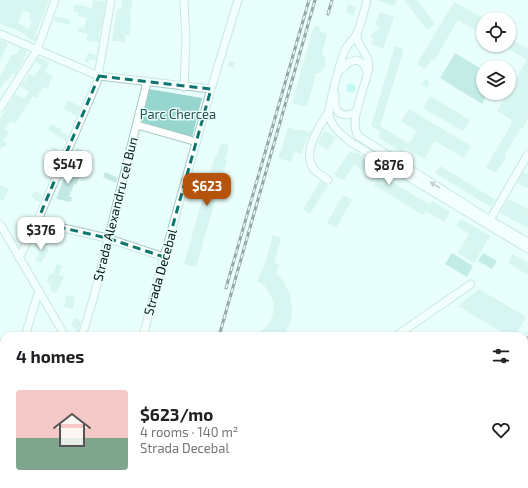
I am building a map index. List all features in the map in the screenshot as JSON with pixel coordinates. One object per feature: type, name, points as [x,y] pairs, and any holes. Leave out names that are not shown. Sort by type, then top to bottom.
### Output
[{"type":"street","points":[[0,108],[37,50],[55,0]]},
{"type":"street","points":[[19,258],[71,146],[99,76],[112,0]]},
{"type":"street","points":[[184,0],[186,40],[184,87]]},
{"type":"street","name":"Strada Decebal","points":[[144,332],[211,89],[238,0]]},
{"type":"street","points":[[328,180],[314,169],[310,158],[314,139],[329,111],[346,49],[356,34],[367,0]]},
{"type":"street","points":[[0,34],[99,76],[211,89]]},
{"type":"street","points":[[356,34],[357,40],[369,63],[368,74],[358,108],[355,126],[356,132],[362,139],[490,220],[528,246]]},
{"type":"street","points":[[339,72],[349,62],[356,60],[364,64],[368,74]]},
{"type":"street","name":"Strada Alexandru cel Bun","points":[[83,332],[94,296],[107,238],[147,82]]},
{"type":"street","points":[[335,86],[335,106],[340,113],[350,115],[358,108]]},
{"type":"street","points":[[329,111],[332,123],[340,133],[352,143],[528,246]]},
{"type":"street","points":[[137,125],[197,142]]},
{"type":"street","points":[[490,220],[528,154]]},
{"type":"street","points":[[37,222],[107,238],[164,257]]},
{"type":"street","points":[[0,224],[63,332]]},
{"type":"street","points":[[402,332],[471,284]]},
{"type":"street","points":[[26,332],[39,290]]},
{"type":"highlighted area","points":[[99,76],[211,89],[164,257],[107,238],[37,222]]},
{"type":"green space","points":[[455,53],[476,66],[476,100],[484,100],[482,104],[440,78]]},
{"type":"green space","name":"Parc Chercea","points":[[149,89],[202,98],[192,138],[141,124]]},
{"type":"green space","points":[[452,253],[473,266],[467,277],[445,264]]},
{"type":"green space","points":[[483,253],[497,261],[492,269],[478,261]]},
{"type":"shaded area","points":[[349,84],[353,84],[355,88],[353,92],[349,92],[347,90],[347,86]]},
{"type":"building","points":[[0,0],[49,0],[35,36],[37,36],[35,41],[14,29],[0,24]],"holes":[[[23,10],[31,13],[29,19],[32,20],[29,29],[18,23]]]},
{"type":"building","points":[[93,0],[106,1],[98,37],[100,38],[99,42],[86,40],[88,34],[77,31],[79,27],[84,28],[87,18],[78,16],[78,12],[73,11],[75,4],[92,8]]},
{"type":"building","points":[[122,0],[132,0],[132,7],[130,7],[130,35],[125,35],[125,43],[121,43],[121,41],[112,41],[117,9],[122,9]]},
{"type":"building","points":[[377,0],[397,0],[395,5],[392,6]]},
{"type":"building","points":[[404,0],[417,0],[435,24],[427,30]]},
{"type":"building","points":[[454,2],[476,14],[476,30],[458,20],[434,61],[431,60],[425,69],[417,64]]},
{"type":"building","points":[[348,4],[356,7],[354,16],[346,13]]},
{"type":"building","points":[[380,12],[394,17],[383,49],[371,44],[373,39],[371,38],[372,33],[374,33],[375,30],[380,31],[375,22],[377,21]]},
{"type":"building","points":[[55,16],[71,20],[70,25],[54,21]]},
{"type":"building","points":[[314,26],[320,27],[319,31],[327,34],[322,55],[326,57],[324,63],[326,63],[325,68],[323,68],[321,73],[316,73],[307,107],[292,103]]},
{"type":"building","points":[[0,40],[8,44],[0,61]]},
{"type":"building","points":[[516,42],[528,49],[528,119],[504,156],[506,157],[496,173],[486,167],[512,123],[512,120],[497,111],[504,100],[516,100],[516,78],[527,60],[514,52],[516,52]]},
{"type":"building","points":[[395,46],[404,49],[380,126],[409,144],[417,131],[401,121],[409,109],[471,146],[464,158],[435,141],[424,159],[405,147],[402,152],[378,137],[381,132],[371,126]]},
{"type":"building","points":[[20,48],[27,51],[24,59],[15,75],[12,73],[0,89],[0,77],[12,54],[16,55]]},
{"type":"building","points":[[88,53],[96,55],[95,61],[90,59],[88,63],[84,61]]},
{"type":"building","points":[[38,57],[50,62],[45,72],[53,77],[47,89],[43,87],[37,98],[33,96],[15,124],[10,121],[5,130],[9,132],[3,141],[7,143],[5,147],[3,146],[0,150],[0,118],[15,94],[25,99],[29,91],[20,86],[23,81],[25,82],[29,74],[34,77],[42,65],[35,62]]},
{"type":"building","points":[[230,61],[235,62],[234,68],[228,66]]},
{"type":"building","points":[[425,79],[430,82],[427,88],[422,84]]},
{"type":"building","points":[[430,96],[470,120],[463,131],[423,108]]},
{"type":"building","points":[[68,100],[81,107],[77,116],[64,109]]},
{"type":"building","points":[[51,124],[62,130],[61,132],[68,136],[66,141],[48,130]]},
{"type":"building","points":[[288,127],[300,131],[300,129],[310,132],[310,130],[312,131],[309,137],[308,136],[301,154],[294,152],[291,162],[278,158]]},
{"type":"building","points":[[325,131],[336,137],[328,150],[317,143]]},
{"type":"building","points":[[222,143],[228,145],[229,148],[225,159],[227,160],[196,267],[184,264],[215,156],[217,156]]},
{"type":"building","points":[[53,147],[62,152],[57,164],[54,162],[53,164],[46,160]]},
{"type":"building","points":[[76,149],[89,152],[88,156],[75,153]]},
{"type":"building","points":[[350,151],[357,153],[384,169],[380,175],[430,205],[432,201],[450,212],[444,222],[426,211],[423,215],[374,185],[377,180],[354,165],[344,180],[336,176],[335,174]]},
{"type":"building","points":[[440,166],[496,200],[491,207],[435,173]]},
{"type":"building","points":[[68,168],[81,172],[69,197],[72,197],[71,202],[56,199]]},
{"type":"building","points":[[105,172],[118,178],[116,183],[103,177]]},
{"type":"building","points":[[523,172],[528,174],[528,188],[517,183]]},
{"type":"building","points":[[320,181],[328,186],[310,214],[303,209]]},
{"type":"building","points":[[0,185],[9,189],[3,201],[0,200]]},
{"type":"building","points":[[36,191],[43,196],[39,202],[31,196]]},
{"type":"building","points":[[343,195],[352,200],[336,228],[327,223]]},
{"type":"building","points":[[508,199],[528,209],[528,228],[500,213]]},
{"type":"building","points":[[461,219],[490,236],[474,263],[457,253],[469,234],[456,226]]},
{"type":"building","points":[[273,235],[281,238],[274,263],[279,264],[276,273],[283,281],[290,294],[292,307],[291,320],[286,332],[260,332],[270,323],[274,303],[264,285],[257,281],[265,264]]},
{"type":"building","points":[[38,239],[47,244],[44,247],[49,250],[41,263],[35,260],[41,250],[34,246]]},
{"type":"building","points":[[513,254],[528,263],[528,275],[508,263]]},
{"type":"building","points":[[57,264],[62,266],[59,275],[64,276],[56,293],[52,292],[50,287],[51,285],[46,282],[50,273],[53,274]]},
{"type":"building","points":[[479,289],[526,317],[517,332],[501,332],[458,306]]},
{"type":"building","points":[[66,295],[75,297],[73,309],[64,307]]},
{"type":"building","points":[[74,318],[81,321],[78,332],[72,325]]},
{"type":"railway","points":[[226,288],[309,0]]},
{"type":"railway","points":[[220,332],[315,0]]},
{"type":"railway","points":[[328,14],[332,0]]}]
